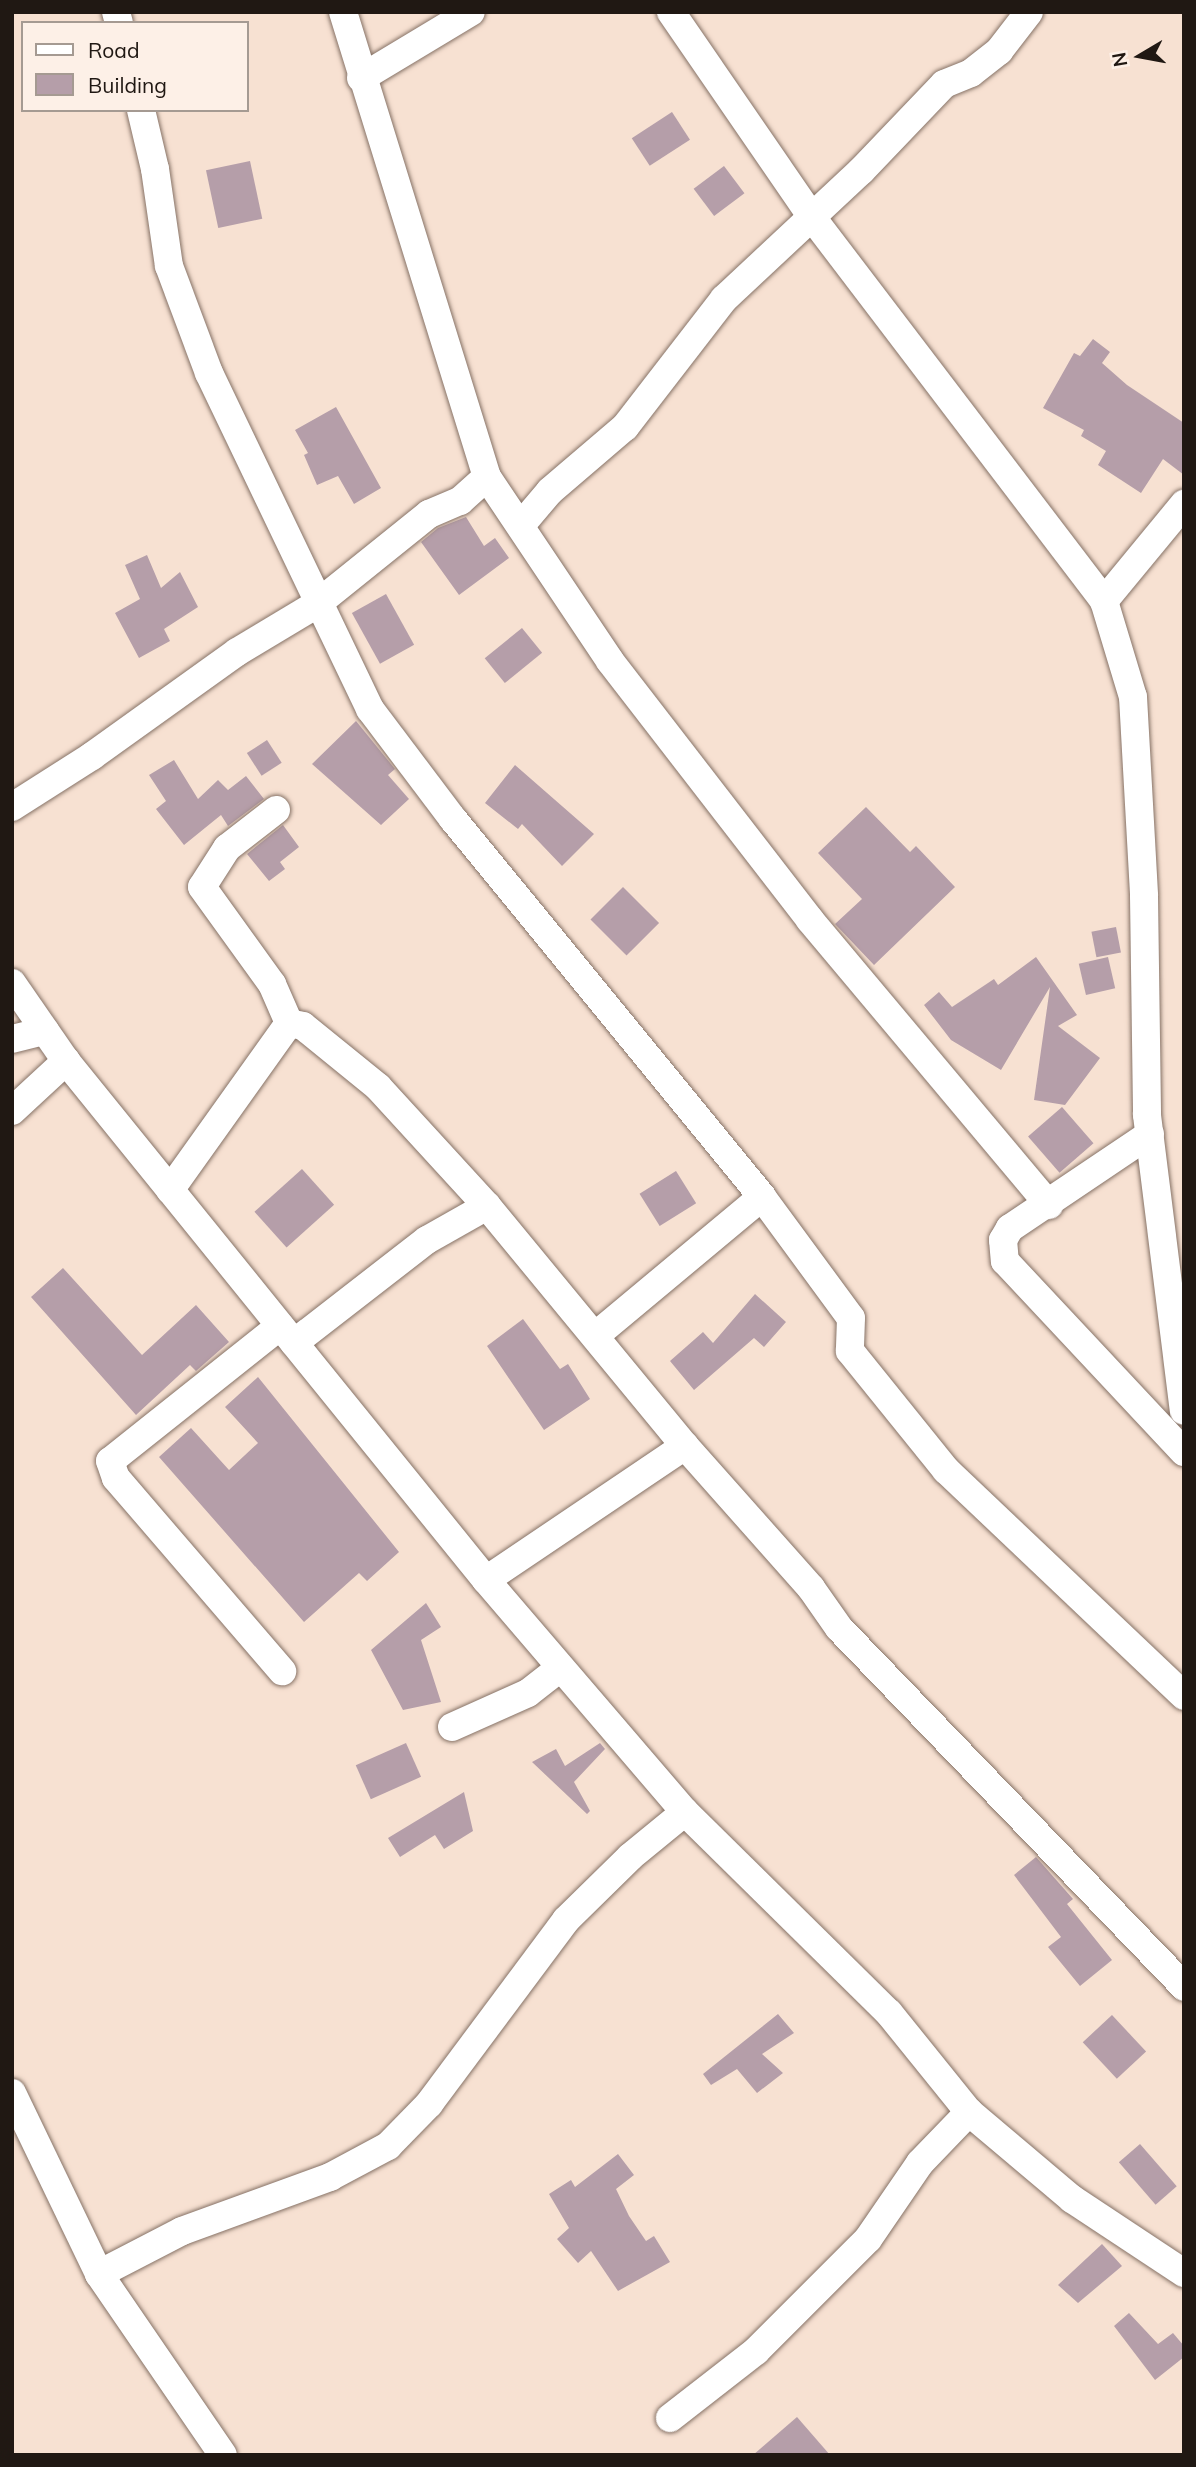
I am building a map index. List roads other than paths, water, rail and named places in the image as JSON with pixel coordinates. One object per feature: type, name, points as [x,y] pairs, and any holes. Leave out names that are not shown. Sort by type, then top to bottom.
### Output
[{"type":"street","points":[[342,12],[487,477],[522,524],[610,662],[810,920],[1049,1205]]},
{"type":"street","points":[[361,78],[471,12]]},
{"type":"street","points":[[671,12],[811,216],[1104,601],[1133,697],[1150,1134],[1179,1326],[1184,1411]]},
{"type":"street","points":[[522,524],[550,491],[625,427],[724,299],[944,84],[971,73],[999,51],[1029,12]]},
{"type":"street","points":[[141,112],[155,169],[169,266],[209,373],[317,604],[370,709],[428,786],[762,1197],[851,1318],[850,1351],[946,1470],[1184,1696]]},
{"type":"street","points":[[12,807],[92,756],[237,652],[317,604],[429,514],[460,501],[487,477]]},
{"type":"street","points":[[1104,601],[1184,504]]},
{"type":"street","points":[[276,810],[227,848],[202,887],[272,984],[289,1023]]},
{"type":"street","points":[[12,983],[66,1061],[486,1580],[685,1812],[889,2013],[969,2112],[1072,2199],[1184,2273]]},
{"type":"street","points":[[170,1190],[218,1129],[289,1023]]},
{"type":"street","points":[[289,1023],[303,1026],[378,1087],[487,1206],[685,1446],[811,1588],[839,1628],[1184,1987]]},
{"type":"street","points":[[12,1038],[45,1031]]},
{"type":"street","points":[[12,1111],[66,1061]]},
{"type":"street","points":[[1150,1134],[1049,1205],[1010,1228],[1003,1240],[1005,1261],[1184,1452]]},
{"type":"street","points":[[595,1336],[762,1197]]},
{"type":"street","points":[[282,1671],[116,1478],[110,1461],[287,1334],[427,1240],[487,1206]]},
{"type":"street","points":[[486,1580],[685,1446]]},
{"type":"street","points":[[452,1727],[528,1693],[560,1668]]},
{"type":"street","points":[[99,2274],[182,2231],[330,2177],[388,2146],[429,2104],[566,1920],[630,1857],[685,1812]]},
{"type":"street","points":[[12,2094],[99,2274],[223,2455]]},
{"type":"street","points":[[670,2418],[756,2351],[868,2239],[920,2164],[969,2112]]}]
